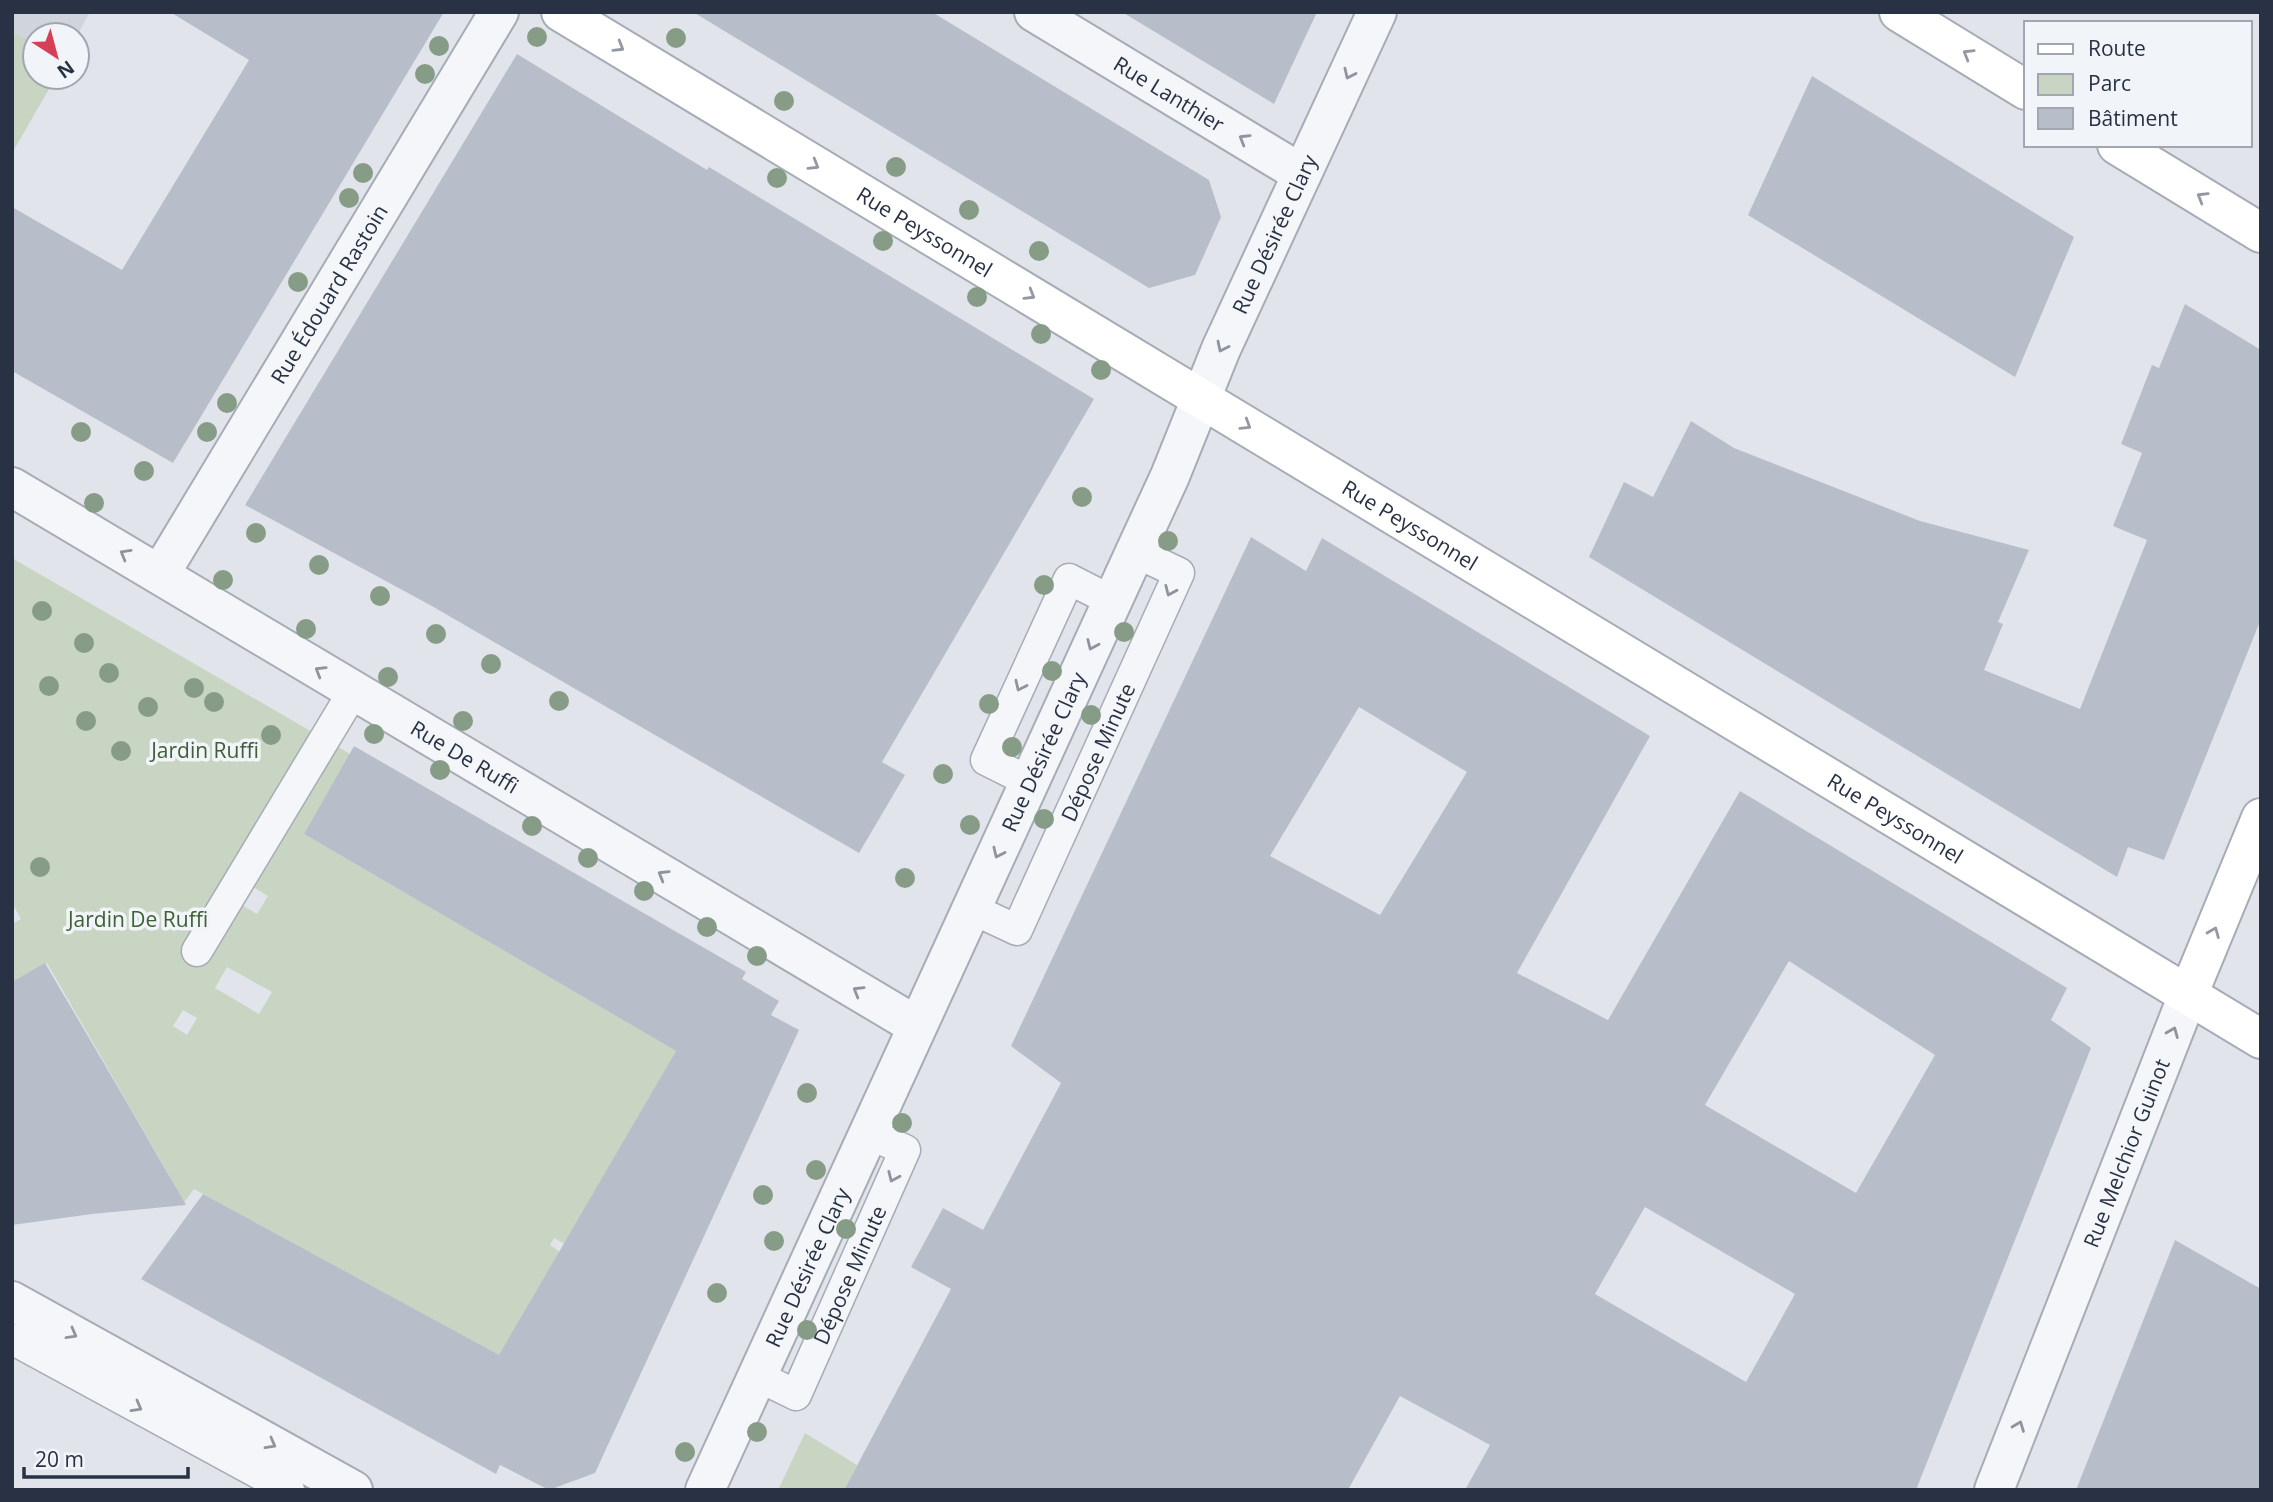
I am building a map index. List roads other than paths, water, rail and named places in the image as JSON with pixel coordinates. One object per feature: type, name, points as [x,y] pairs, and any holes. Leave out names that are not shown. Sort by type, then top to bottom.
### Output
[{"type":"street","name":"Rue Édouard Rastoin","points":[[160,574],[499,12]]},
{"type":"street","name":"Rue Peyssonnel","points":[[561,12],[2261,1039]]},
{"type":"street","name":"Rue Lanthier","points":[[1034,12],[1302,174]]},
{"type":"street","name":"Rue Désirée Clary","points":[[705,1490],[1170,476],[1221,349],[1377,12]]},
{"type":"street","points":[[1899,12],[2024,89]]},
{"type":"street","points":[[2120,147],[2261,233]]},
{"type":"street","name":"Rue De Ruffi","points":[[12,487],[917,1026]]},
{"type":"street","name":"Rue Melchior Guinot","points":[[1994,1490],[2188,996],[2261,818]]},
{"type":"street","points":[[12,1301],[353,1490]]},
{"type":"lane","name":"Dépose Minute","points":[[972,909],[1017,930],[1178,573],[1135,552]]},
{"type":"lane","points":[[198,951],[354,692]]},
{"type":"lane","points":[[12,1339],[289,1490]]},
{"type":"park label","name":"Jardin Ruffi","points":[[205,750]]},
{"type":"park label","name":"Jardin De Ruffi","points":[[138,919]]}]
